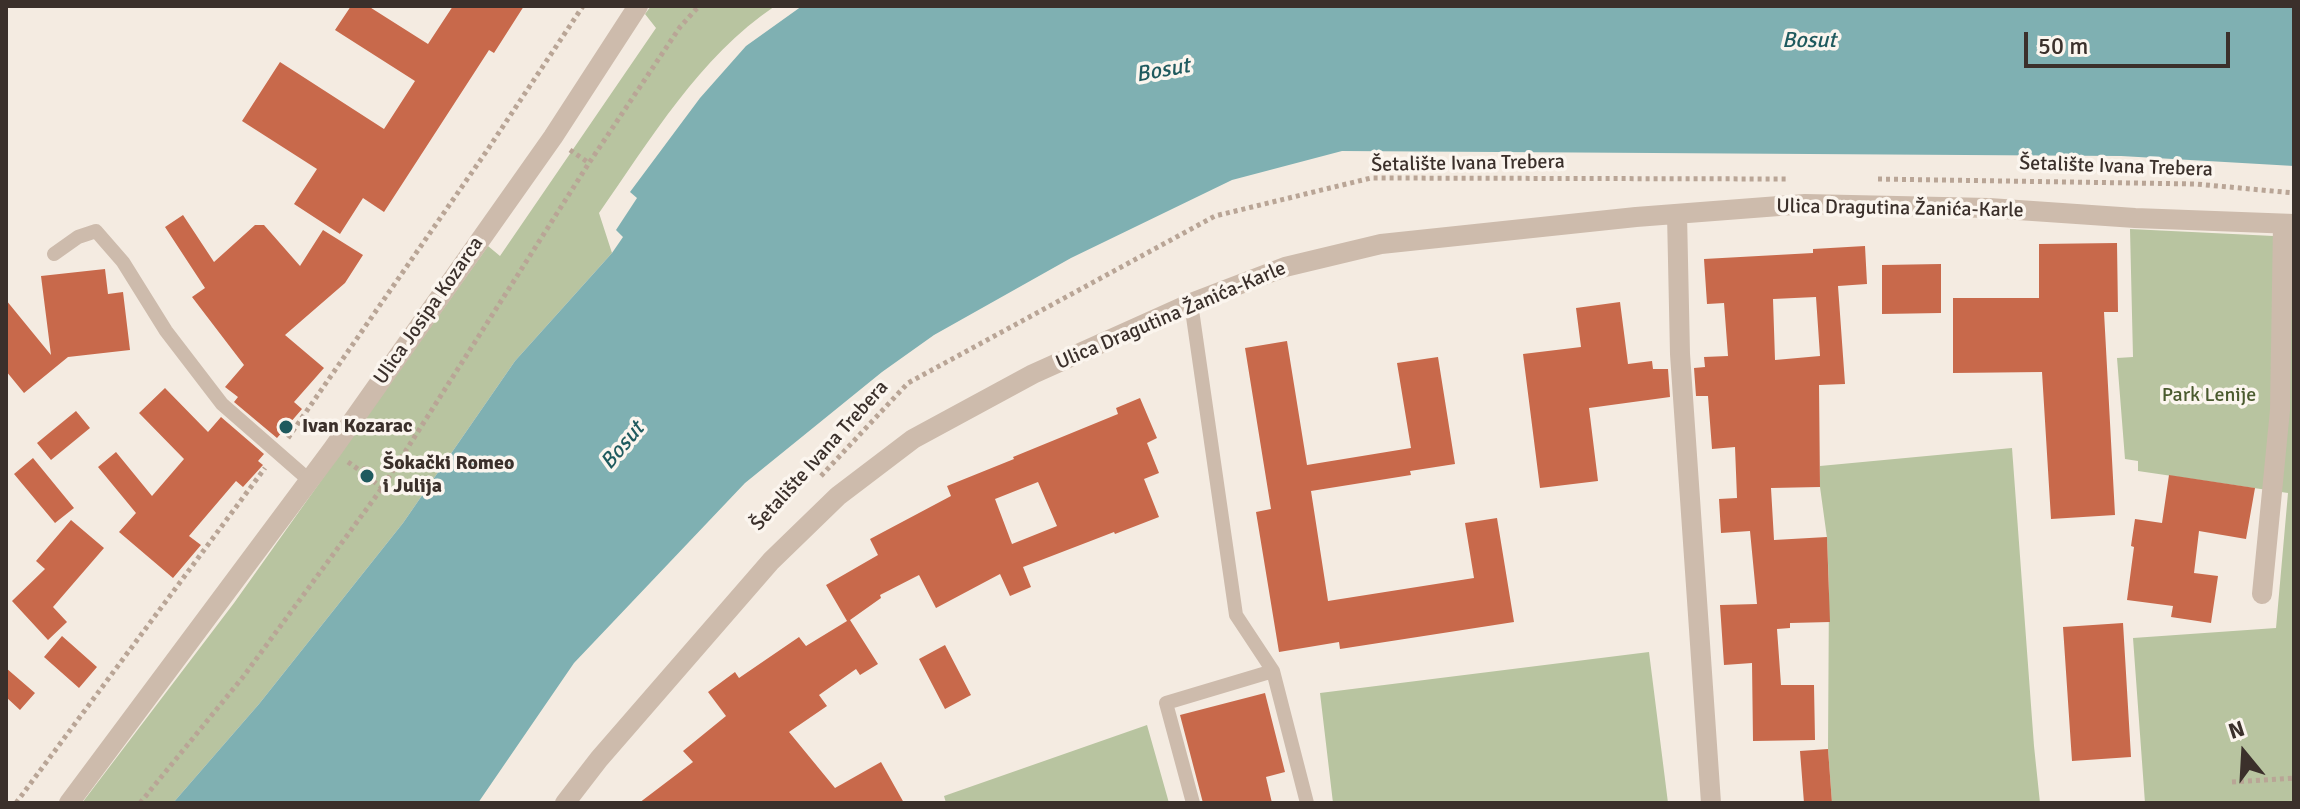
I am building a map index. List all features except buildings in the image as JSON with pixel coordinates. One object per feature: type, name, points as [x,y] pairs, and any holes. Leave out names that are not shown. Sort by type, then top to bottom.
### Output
[{"type":"street","name":"Ulica Josipa Kozarca","points":[[69,803],[332,450],[553,137],[638,6]]},
{"type":"street","name":"Ulica Dragutina Žanića-Karle","points":[[565,803],[599,759],[771,561],[838,496],[913,439],[1033,374],[1191,303],[1285,267],[1381,244],[1805,204],[1989,208],[2288,224],[2280,410],[2262,594]]},
{"type":"street","points":[[1677,214],[1680,354],[1711,803]]},
{"type":"lane","points":[[54,254],[78,237],[96,231],[123,262],[166,331],[222,404],[309,480]]},
{"type":"lane","points":[[1191,303],[1236,615],[1273,671],[1307,803]]},
{"type":"lane","points":[[1193,803],[1166,703],[1273,671]]},
{"type":"path","points":[[16,803],[277,452],[486,152],[583,6]]},
{"type":"path","points":[[140,803],[243,677],[382,488],[589,163],[680,27],[699,6]]},
{"type":"path","points":[[553,137],[589,163]]},
{"type":"path","name":"Šetalište Ivana Trebera","points":[[819,479],[908,383],[1215,216],[1371,178],[1798,179]]},
{"type":"path","name":"Šetalište Ivana Trebera","points":[[1877,179],[2196,184],[2294,193]]},
{"type":"path","points":[[332,450],[362,472],[359,476],[369,483],[372,480],[382,488]]},
{"type":"path","points":[[2232,782],[2294,778]]},
{"type":"green space","points":[[651,6],[775,6],[723,49],[678,101],[599,213],[612,253],[515,361],[403,523],[259,704],[173,803],[82,803],[234,603],[488,246],[500,256],[656,28],[645,14]]},
{"type":"green space","name":"Park Lenije","points":[[2130,229],[2294,237],[2294,803],[2145,803],[2133,638],[2276,628],[2288,493],[2138,471],[2138,461],[2125,459],[2117,358],[2133,357]]},
{"type":"green space","points":[[2012,448],[2040,803],[1832,803],[1828,749],[1829,588],[1820,466]]},
{"type":"green space","points":[[1649,652],[1668,803],[1333,803],[1320,693]]},
{"type":"green space","points":[[1147,725],[1169,803],[946,803],[944,796]]},
{"type":"water","name":"Bosut","points":[[802,6],[2294,6],[2294,166],[2121,156],[1342,151],[1232,180],[1071,258],[934,335],[882,372],[745,483],[574,663],[478,803],[173,803],[259,704],[403,523],[515,361],[612,253],[623,237],[616,230],[637,198],[630,192],[700,98],[746,46]]},
{"type":"place","name":"Ivan Kozarac","points":[[286,427]]},
{"type":"place","name":"Šokački Romeo i Julija","points":[[367,476]]}]
